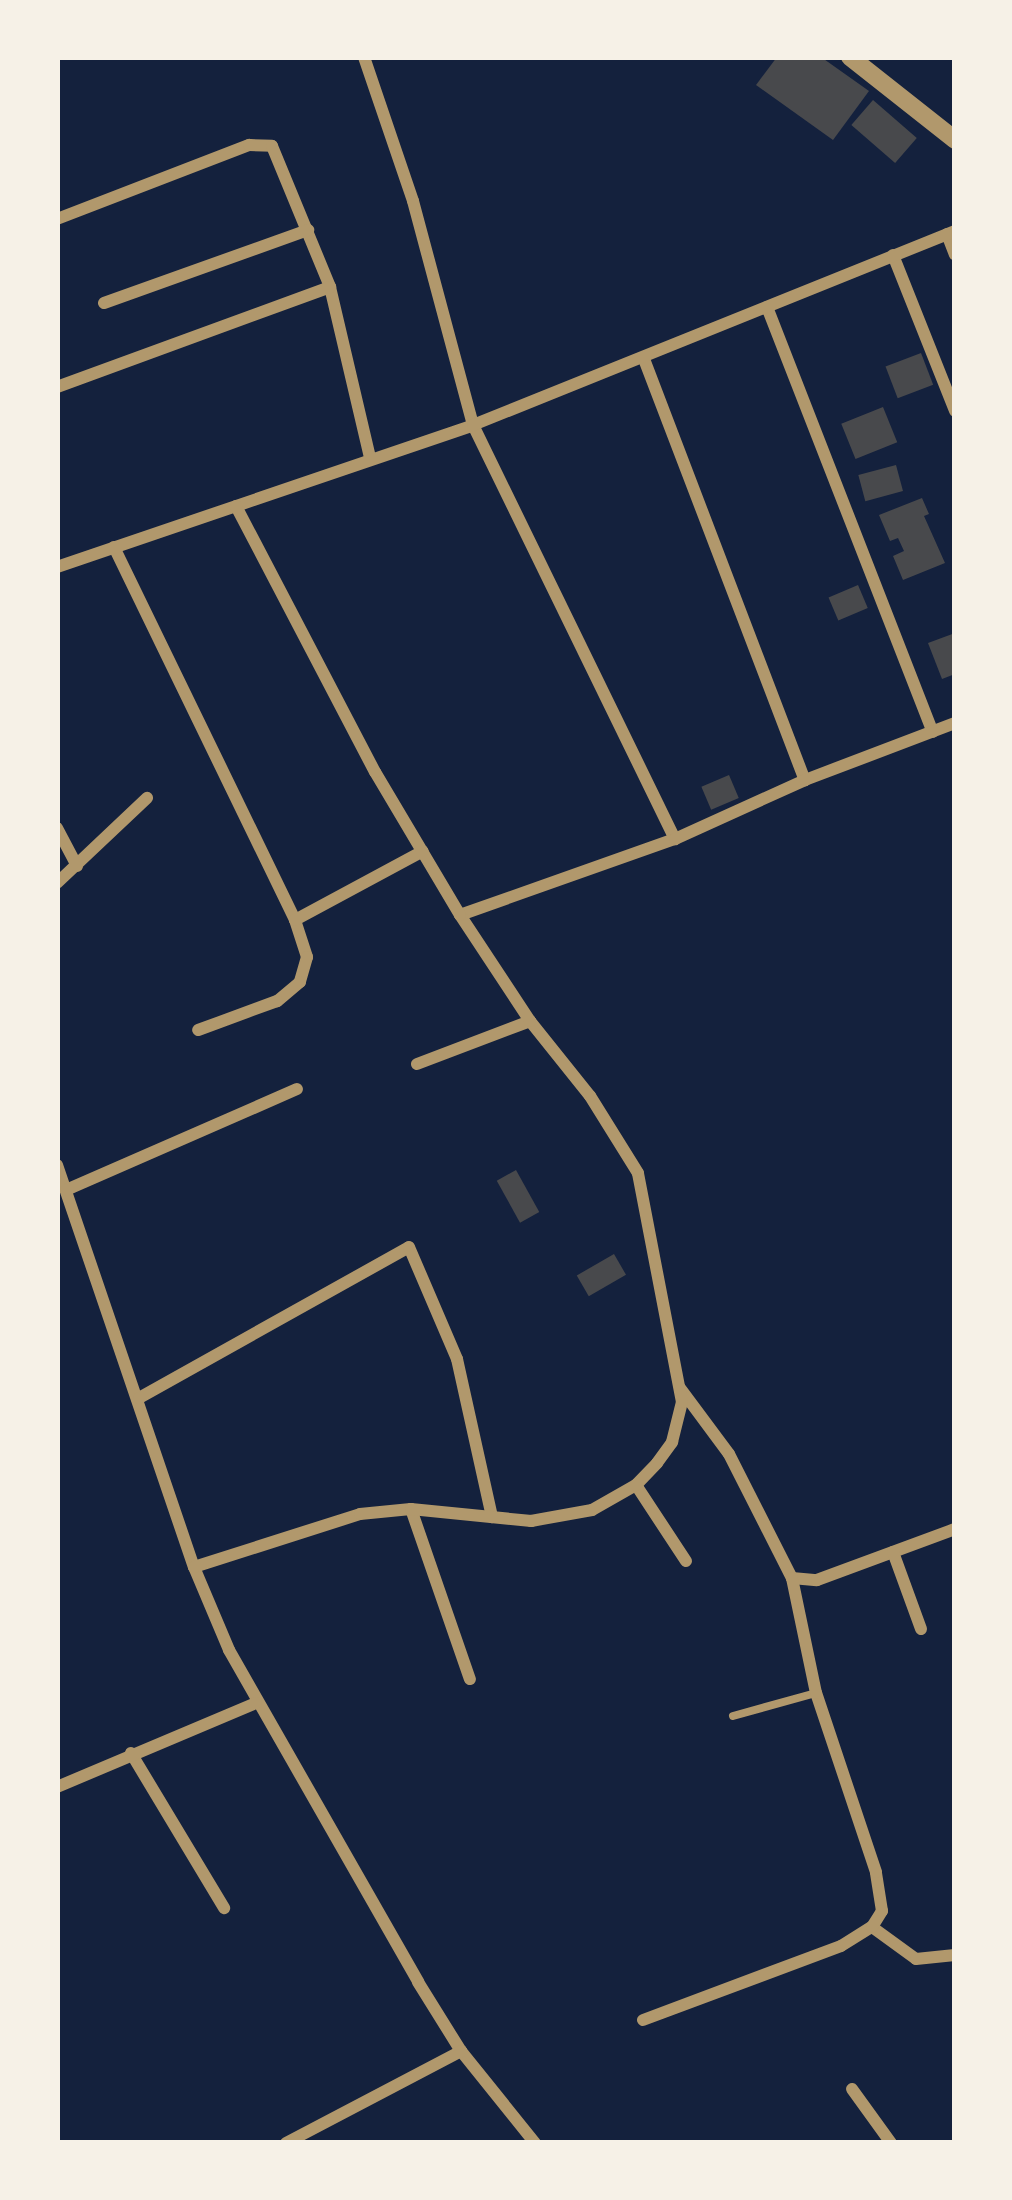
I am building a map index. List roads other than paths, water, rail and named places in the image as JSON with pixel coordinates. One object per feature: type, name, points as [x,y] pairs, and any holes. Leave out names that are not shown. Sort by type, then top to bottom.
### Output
[{"type":"street","points":[[364,57],[413,201],[473,425],[675,838]]},
{"type":"street","points":[[850,57],[955,140]]},
{"type":"street","points":[[57,219],[249,145],[272,146],[329,287],[370,458]]},
{"type":"street","points":[[104,303],[308,230]]},
{"type":"street","points":[[57,567],[473,425],[951,233],[955,255]]},
{"type":"street","points":[[893,255],[955,411]]},
{"type":"street","points":[[57,387],[329,287]]},
{"type":"street","points":[[766,307],[933,732]]},
{"type":"street","points":[[644,359],[806,780]]},
{"type":"street","points":[[194,1567],[321,1523],[411,1509],[553,1521],[592,1510],[637,1485],[672,1442],[680,1420],[680,1388],[638,1173],[590,1096],[530,1021],[422,851],[236,506]]},
{"type":"street","points":[[114,548],[295,920],[307,964],[294,989],[255,1011],[198,1030]]},
{"type":"street","points":[[460,914],[675,838],[806,780],[955,723]]},
{"type":"street","points":[[57,883],[147,798]]},
{"type":"street","points":[[57,828],[77,866]]},
{"type":"street","points":[[295,920],[422,851]]},
{"type":"street","points":[[417,1064],[530,1021]]},
{"type":"street","points":[[67,1190],[297,1089]]},
{"type":"street","points":[[57,1165],[194,1567],[256,1703],[461,2051],[535,2143]]},
{"type":"street","points":[[140,1398],[296,1306],[409,1247],[457,1360],[492,1517]]},
{"type":"street","points":[[643,2020],[826,1953],[872,1928],[882,1911],[882,1892],[815,1693],[792,1578],[729,1454],[680,1388]]},
{"type":"street","points":[[637,1485],[686,1561]]},
{"type":"street","points":[[411,1509],[470,1679]]},
{"type":"street","points":[[792,1578],[817,1580],[955,1529]]},
{"type":"street","points":[[893,1552],[921,1629]]},
{"type":"street","points":[[57,1787],[256,1703]]},
{"type":"street","points":[[131,1753],[224,1908]]},
{"type":"street","points":[[872,1928],[916,1959],[955,1955]]},
{"type":"street","points":[[286,2143],[461,2051]]},
{"type":"street","points":[[852,2089],[891,2143]]},
{"type":"lane","points":[[733,1716],[815,1693]]}]
